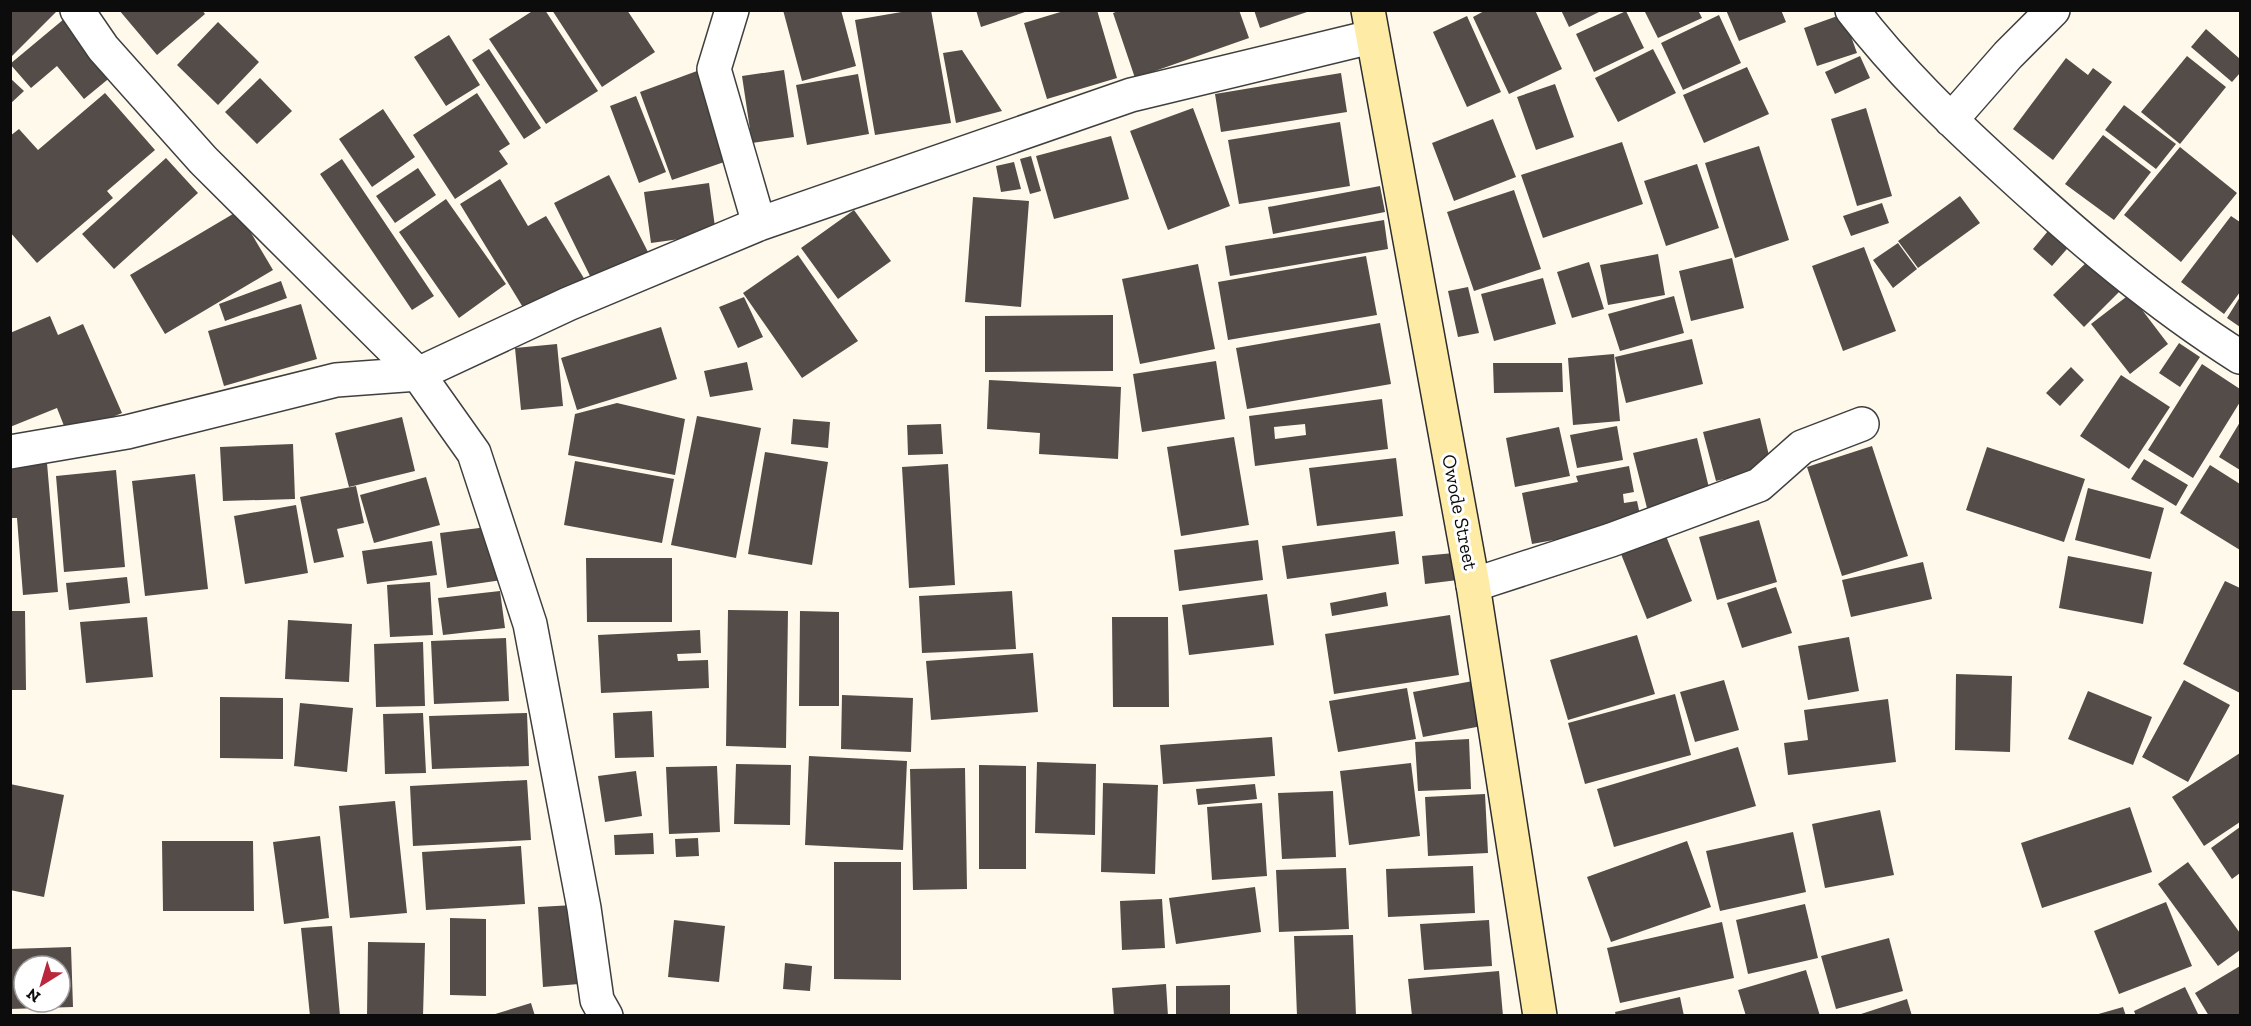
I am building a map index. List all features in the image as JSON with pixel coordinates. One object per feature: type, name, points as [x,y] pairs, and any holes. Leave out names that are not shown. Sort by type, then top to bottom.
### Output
[{"type":"street","points":[[77,10],[103,48],[203,160],[418,374],[474,453],[530,624],[584,908],[597,1000],[606,1016]]},
{"type":"street","points":[[732,10],[714,69],[759,224]]},
{"type":"street","points":[[1852,10],[1897,65],[1951,120],[2041,203],[2125,274],[2241,357]]},
{"type":"street","points":[[1951,120],[2008,55],[2053,10]]},
{"type":"street","points":[[10,452],[127,432],[336,380],[418,374],[568,304],[759,224],[1131,95],[1369,24]]},
{"type":"street","name":"Owode Street","points":[[1369,24],[1473,585],[1540,1016]]},
{"type":"street","points":[[1473,585],[1611,540],[1759,485],[1802,447],[1862,424]]},
{"type":"building","points":[[10,10],[58,10],[10,58]]},
{"type":"building","points":[[119,10],[202,10],[205,14],[157,55]]},
{"type":"building","points":[[534,10],[545,10],[598,91],[546,124],[489,39]]},
{"type":"building","points":[[552,10],[627,10],[655,52],[602,87]]},
{"type":"building","points":[[783,10],[841,10],[856,66],[802,81]]},
{"type":"building","points":[[913,10],[931,10],[951,123],[875,135],[855,20]]},
{"type":"building","points":[[976,10],[1028,10],[1028,11],[981,27]]},
{"type":"building","points":[[1067,10],[1097,10],[1117,78],[1047,99],[1024,23]]},
{"type":"building","points":[[1121,10],[1239,10],[1249,38],[1135,78],[1113,13]]},
{"type":"building","points":[[1254,10],[1310,10],[1310,11],[1260,28]]},
{"type":"building","points":[[1486,10],[1535,10],[1562,69],[1509,94],[1473,17]]},
{"type":"building","points":[[1561,10],[1603,10],[1569,27]]},
{"type":"building","points":[[1644,10],[1698,10],[1702,18],[1658,38]]},
{"type":"building","points":[[1726,10],[1781,10],[1786,22],[1739,41]]},
{"type":"building","points":[[1626,11],[1644,48],[1594,72],[1576,34]]},
{"type":"building","points":[[70,14],[118,71],[84,99],[57,66],[31,88],[10,64]]},
{"type":"building","points":[[1843,14],[1857,53],[1817,66],[1804,28]]},
{"type":"building","points":[[1719,15],[1741,63],[1683,90],[1661,43]]},
{"type":"building","points":[[1467,16],[1501,92],[1467,107],[1433,32]]},
{"type":"building","points":[[218,22],[259,62],[218,105],[177,65]]},
{"type":"building","points":[[2206,29],[2240,59],[2240,73],[2232,82],[2191,47]]},
{"type":"building","points":[[449,35],[480,85],[446,106],[414,57]]},
{"type":"building","points":[[489,49],[541,128],[524,139],[472,60]]},
{"type":"building","points":[[1653,49],[1676,93],[1618,122],[1595,78]]},
{"type":"building","points":[[962,50],[1002,111],[956,123],[943,53]]},
{"type":"building","points":[[1860,56],[1870,78],[1835,94],[1825,72]]},
{"type":"building","points":[[2187,56],[2226,87],[2180,144],[2141,112]]},
{"type":"building","points":[[2066,58],[2088,75],[2093,68],[2112,82],[2053,160],[2013,129]]},
{"type":"building","points":[[1747,67],[1769,114],[1704,143],[1683,95]]},
{"type":"building","points":[[784,70],[794,137],[752,143],[742,76]]},
{"type":"building","points":[[697,71],[730,160],[672,180],[640,92]]},
{"type":"building","points":[[1341,73],[1347,112],[1221,132],[1215,94]]},
{"type":"building","points":[[858,74],[869,134],[807,145],[796,85]]},
{"type":"building","points":[[10,78],[24,91],[10,104]]},
{"type":"building","points":[[260,78],[292,111],[257,144],[225,112]]},
{"type":"building","points":[[1555,84],[1574,137],[1536,150],[1517,97]]},
{"type":"building","points":[[105,93],[155,150],[107,191],[113,198],[37,263],[10,232],[10,136],[19,129],[38,150]]},
{"type":"building","points":[[477,93],[510,144],[499,151],[508,164],[455,199],[413,135]]},
{"type":"building","points":[[636,96],[666,172],[639,183],[610,106]]},
{"type":"building","points":[[2124,105],[2176,144],[2156,169],[2105,130]]},
{"type":"building","points":[[1193,108],[1230,206],[1168,230],[1130,131]]},
{"type":"building","points":[[1866,108],[1892,196],[1857,206],[1831,119]]},
{"type":"building","points":[[383,109],[415,157],[372,187],[339,139]]},
{"type":"building","points":[[1493,119],[1516,177],[1454,201],[1432,143]]},
{"type":"building","points":[[1340,122],[1350,186],[1239,204],[1228,140]]},
{"type":"building","points":[[2103,135],[2151,172],[2114,220],[2065,184]]},
{"type":"building","points":[[1111,136],[1129,199],[1054,219],[1036,156]]},
{"type":"building","points":[[1622,142],[1643,204],[1543,238],[1521,175]]},
{"type":"building","points":[[1759,146],[1789,240],[1735,258],[1705,163]]},
{"type":"building","points":[[2180,147],[2237,193],[2181,262],[2124,215]]},
{"type":"building","points":[[1031,156],[1041,191],[1030,194],[1020,159]]},
{"type":"building","points":[[166,158],[198,193],[114,269],[82,234]]},
{"type":"building","points":[[342,159],[434,296],[412,310],[320,174]]},
{"type":"building","points":[[1014,162],[1021,189],[1001,192],[996,166]]},
{"type":"building","points":[[1697,164],[1719,228],[1666,246],[1644,181]]},
{"type":"building","points":[[418,168],[436,195],[395,223],[376,196]]},
{"type":"building","points":[[609,175],[648,252],[592,280],[554,203]]},
{"type":"building","points":[[500,179],[528,226],[546,216],[585,280],[527,314],[460,204]]},
{"type":"building","points":[[709,183],[716,234],[651,243],[644,192]]},
{"type":"building","points":[[1380,186],[1385,212],[1273,234],[1268,207]]},
{"type":"building","points":[[1514,190],[1541,269],[1474,291],[1447,212]]},
{"type":"building","points":[[1960,196],[1980,223],[1918,268],[1898,241]]},
{"type":"building","points":[[973,197],[1029,201],[1021,307],[965,302]]},
{"type":"building","points":[[446,199],[506,284],[459,318],[399,232]]},
{"type":"building","points":[[1882,203],[1889,223],[1851,236],[1843,216]]},
{"type":"building","points":[[854,210],[891,261],[838,299],[801,248]]},
{"type":"building","points":[[238,211],[273,270],[165,334],[130,275]]},
{"type":"building","points":[[2231,216],[2240,222],[2240,292],[2224,314],[2181,282]]},
{"type":"building","points":[[1384,220],[1388,249],[1230,276],[1225,246]]},
{"type":"building","points":[[2053,225],[2073,242],[2052,266],[2033,249]]},
{"type":"building","points":[[1898,243],[1917,269],[1893,288],[1873,260]]},
{"type":"building","points":[[1864,247],[1896,331],[1843,351],[1812,266]]},
{"type":"building","points":[[1658,254],[1665,295],[1608,305],[1600,265]]},
{"type":"building","points":[[798,255],[858,341],[802,378],[743,293]]},
{"type":"building","points":[[2094,255],[2124,287],[2084,327],[2053,295]]},
{"type":"building","points":[[1366,256],[1377,315],[1228,340],[1218,282]]},
{"type":"building","points":[[1732,258],[1744,308],[1691,321],[1679,271]]},
{"type":"building","points":[[1589,262],[1604,309],[1572,318],[1557,272]]},
{"type":"building","points":[[1198,264],[1215,349],[1140,364],[1122,279]]},
{"type":"building","points":[[1543,278],[1556,324],[1494,341],[1481,294]]},
{"type":"building","points":[[281,281],[287,298],[225,321],[219,304]]},
{"type":"building","points":[[1468,287],[1479,333],[1458,337],[1448,291]]},
{"type":"building","points":[[2130,294],[2168,344],[2130,374],[2091,324]]},
{"type":"building","points":[[1674,296],[1684,333],[1620,351],[1608,314]]},
{"type":"building","points":[[744,297],[763,337],[738,348],[719,307]]},
{"type":"building","points":[[2240,297],[2240,327],[2227,318]]},
{"type":"building","points":[[301,304],[317,359],[224,386],[208,331]]},
{"type":"building","points":[[1113,315],[1113,371],[985,372],[985,316]]},
{"type":"building","points":[[50,316],[58,335],[83,324],[122,413],[68,436],[57,408],[10,427],[10,333]]},
{"type":"building","points":[[1380,323],[1391,384],[1247,409],[1236,348]]},
{"type":"building","points":[[661,327],[677,379],[577,410],[561,358]]},
{"type":"building","points":[[1692,339],[1703,384],[1626,403],[1615,357]]},
{"type":"building","points":[[2179,343],[2200,357],[2180,387],[2159,373]]},
{"type":"building","points":[[557,344],[563,406],[521,410],[515,348]]},
{"type":"building","points":[[1614,354],[1620,421],[1573,425],[1568,358]]},
{"type":"building","points":[[1216,361],[1225,419],[1142,432],[1133,374]]},
{"type":"building","points":[[747,362],[753,390],[710,397],[704,371]]},
{"type":"building","points":[[1493,363],[1562,363],[1563,392],[1494,393]]},
{"type":"building","points":[[2202,364],[2240,389],[2240,402],[2193,478],[2148,450]]},
{"type":"building","points":[[2071,367],[2084,380],[2060,406],[2046,393]]},
{"type":"building","points":[[2121,375],[2170,407],[2129,469],[2080,436]]},
{"type":"building","points":[[989,380],[1121,387],[1118,459],[1039,454],[1040,433],[987,429]]},
{"type":"building","points":[[1382,399],[1388,449],[1255,466],[1249,416]],"holes":[[[1305,424],[1306,435],[1275,439],[1274,427]]]},
{"type":"building","points":[[617,403],[685,419],[675,475],[568,455],[575,414]]},
{"type":"building","points":[[697,416],[761,428],[736,558],[671,545]]},
{"type":"building","points":[[402,417],[415,471],[349,487],[335,433]]},
{"type":"building","points":[[1760,418],[1772,468],[1716,481],[1703,432]]},
{"type":"building","points":[[793,419],[830,422],[828,448],[791,444]]},
{"type":"building","points":[[2240,422],[2240,470],[2219,457]]},
{"type":"building","points":[[941,424],[943,454],[908,455],[907,425]]},
{"type":"building","points":[[1617,426],[1623,460],[1577,468],[1570,435]]},
{"type":"building","points":[[1559,427],[1570,476],[1515,487],[1506,438]]},
{"type":"building","points":[[1234,437],[1249,525],[1181,536],[1167,447]]},
{"type":"building","points":[[1697,438],[1710,492],[1647,508],[1633,453]]},
{"type":"building","points":[[293,444],[295,499],[223,501],[220,447]]},
{"type":"building","points":[[1872,446],[1908,556],[1842,576],[1807,467]]},
{"type":"building","points":[[1987,447],[2085,479],[2064,542],[1966,510]]},
{"type":"building","points":[[765,452],[828,462],[812,565],[748,554]]},
{"type":"building","points":[[1396,458],[1403,516],[1317,526],[1309,468]]},
{"type":"building","points":[[2144,459],[2188,485],[2176,506],[2131,479]]},
{"type":"building","points":[[575,461],[674,479],[662,543],[564,525]]},
{"type":"building","points":[[47,463],[58,592],[23,595],[17,518],[10,518],[10,466]]},
{"type":"building","points":[[948,464],[955,585],[909,588],[902,467]]},
{"type":"building","points":[[2210,465],[2240,484],[2240,550],[2180,513]]},
{"type":"building","points":[[1629,466],[1634,492],[1623,494],[1624,503],[1637,501],[1642,524],[1532,544],[1522,493],[1578,482],[1576,476]]},
{"type":"building","points":[[116,470],[125,567],[64,572],[56,476]]},
{"type":"building","points":[[195,474],[208,589],[145,596],[132,481]]},
{"type":"building","points":[[426,477],[440,525],[374,543],[360,495]]},
{"type":"building","points":[[356,486],[364,523],[337,529],[344,557],[314,563],[300,497]]},
{"type":"building","points":[[2088,488],[2164,508],[2150,559],[2075,540]]},
{"type":"building","points":[[296,505],[308,573],[245,584],[234,516]]},
{"type":"building","points":[[1759,520],[1777,582],[1717,600],[1699,537]]},
{"type":"building","points":[[495,526],[502,580],[447,588],[440,533]]},
{"type":"building","points":[[1395,531],[1399,564],[1287,579],[1282,546]]},
{"type":"building","points":[[1666,536],[1692,601],[1647,619],[1621,554]]},
{"type":"building","points":[[1258,540],[1263,580],[1179,591],[1174,550]]},
{"type":"building","points":[[432,541],[437,575],[367,584],[362,551]]},
{"type":"building","points":[[1454,553],[1458,580],[1425,584],[1422,556]]},
{"type":"building","points":[[2068,556],[2152,572],[2143,624],[2059,608]]},
{"type":"building","points":[[586,558],[672,558],[672,622],[587,622]]},
{"type":"building","points":[[1923,562],[1932,599],[1851,617],[1842,580]]},
{"type":"building","points":[[127,577],[130,603],[69,610],[66,583]]},
{"type":"building","points":[[2225,581],[2240,588],[2240,693],[2183,664]]},
{"type":"building","points":[[430,582],[433,635],[390,637],[387,585]]},
{"type":"building","points":[[1776,587],[1792,633],[1742,648],[1727,603]]},
{"type":"building","points":[[500,591],[505,628],[443,635],[438,598]]},
{"type":"building","points":[[1012,591],[1016,649],[922,653],[919,596]]},
{"type":"building","points":[[1386,592],[1388,606],[1332,616],[1330,603]]},
{"type":"building","points":[[1267,594],[1274,645],[1189,655],[1182,605]]},
{"type":"building","points":[[728,610],[788,611],[786,748],[726,746]]},
{"type":"building","points":[[10,611],[25,611],[26,690],[10,690]]},
{"type":"building","points":[[800,611],[839,612],[839,706],[799,706]]},
{"type":"building","points":[[1450,615],[1459,675],[1334,694],[1325,634]]},
{"type":"building","points":[[147,617],[153,677],[86,683],[80,622]]},
{"type":"building","points":[[1112,617],[1168,617],[1169,707],[1113,707]]},
{"type":"building","points":[[288,620],[352,624],[349,682],[285,679]]},
{"type":"building","points":[[700,630],[701,653],[677,654],[678,661],[708,660],[709,688],[601,693],[598,635]]},
{"type":"building","points":[[1637,635],[1655,694],[1568,720],[1550,660]]},
{"type":"building","points":[[1849,637],[1859,691],[1808,700],[1798,646]]},
{"type":"building","points":[[506,638],[509,701],[434,704],[431,641]]},
{"type":"building","points":[[423,642],[425,706],[376,707],[374,644]]},
{"type":"building","points":[[1033,653],[1038,712],[931,720],[926,661]]},
{"type":"building","points":[[1956,674],[2012,676],[2010,752],[1955,750]]},
{"type":"building","points":[[1724,680],[1739,730],[1695,742],[1680,692]]},
{"type":"building","points":[[2184,680],[2230,705],[2188,782],[2142,757]]},
{"type":"building","points":[[1473,681],[1482,726],[1423,737],[1413,692]]},
{"type":"building","points":[[1407,688],[1416,739],[1338,752],[1329,701]]},
{"type":"building","points":[[2088,691],[2152,717],[2133,765],[2068,739]]},
{"type":"building","points":[[1675,694],[1691,755],[1585,784],[1568,723]]},
{"type":"building","points":[[842,695],[913,698],[911,752],[841,749]]},
{"type":"building","points":[[220,697],[283,698],[283,759],[220,758]]},
{"type":"building","points":[[1888,699],[1896,762],[1788,775],[1784,743],[1808,740],[1804,710]]},
{"type":"building","points":[[300,703],[353,708],[347,772],[294,766]]},
{"type":"building","points":[[652,711],[654,757],[615,758],[613,713]]},
{"type":"building","points":[[423,713],[426,773],[385,774],[383,714]]},
{"type":"building","points":[[527,713],[529,766],[432,769],[429,716]]},
{"type":"building","points":[[1272,737],[1275,776],[1163,784],[1160,745]]},
{"type":"building","points":[[1469,739],[1471,789],[1418,791],[1415,742]]},
{"type":"building","points":[[1738,747],[1756,806],[1614,847],[1597,789]]},
{"type":"building","points":[[2240,753],[2240,822],[2204,846],[2172,797]]},
{"type":"building","points":[[809,756],[907,761],[903,850],[805,845]]},
{"type":"building","points":[[1037,762],[1096,764],[1095,835],[1035,833]]},
{"type":"building","points":[[1411,763],[1420,836],[1349,845],[1340,771]]},
{"type":"building","points":[[736,764],[791,765],[790,825],[734,824]]},
{"type":"building","points":[[979,765],[1026,766],[1026,869],[979,869]]},
{"type":"building","points":[[717,766],[720,832],[669,834],[666,767]]},
{"type":"building","points":[[965,768],[967,889],[913,890],[910,769]]},
{"type":"building","points":[[636,771],[642,816],[605,822],[598,776]]},
{"type":"building","points":[[527,780],[531,840],[413,846],[410,786]]},
{"type":"building","points":[[1103,783],[1158,785],[1155,874],[1101,872]]},
{"type":"building","points":[[10,784],[64,795],[44,897],[10,890]]},
{"type":"building","points":[[1255,784],[1257,799],[1198,805],[1196,789]]},
{"type":"building","points":[[1333,791],[1336,857],[1282,859],[1278,793]]},
{"type":"building","points":[[1485,794],[1488,853],[1428,856],[1425,797]]},
{"type":"building","points":[[395,801],[407,913],[350,918],[339,806]]},
{"type":"building","points":[[1262,803],[1267,876],[1212,880],[1207,807]]},
{"type":"building","points":[[2130,807],[2152,872],[2042,908],[2021,843]]},
{"type":"building","points":[[1880,810],[1894,875],[1825,888],[1812,824]]},
{"type":"building","points":[[2240,827],[2240,873],[2232,879],[2211,848]]},
{"type":"building","points":[[1793,832],[1806,892],[1720,911],[1706,851]]},
{"type":"building","points":[[653,833],[654,854],[615,855],[614,835]]},
{"type":"building","points":[[320,836],[329,918],[284,924],[273,842]]},
{"type":"building","points":[[698,838],[699,856],[676,857],[675,839]]},
{"type":"building","points":[[162,841],[253,841],[254,911],[163,911]]},
{"type":"building","points":[[1687,841],[1711,907],[1611,942],[1587,877]]},
{"type":"building","points":[[521,846],[525,904],[426,910],[422,852]]},
{"type":"building","points":[[834,862],[901,862],[901,980],[834,979]]},
{"type":"building","points":[[2188,862],[2240,933],[2240,950],[2218,966],[2158,884]]},
{"type":"building","points":[[1473,866],[1475,913],[1388,917],[1386,869]]},
{"type":"building","points":[[1346,868],[1349,929],[1279,932],[1276,870]]},
{"type":"building","points":[[1255,887],[1261,932],[1176,944],[1169,898]]},
{"type":"building","points":[[1162,899],[1165,948],[1122,950],[1120,901]]},
{"type":"building","points":[[2166,902],[2192,966],[2119,994],[2094,931]]},
{"type":"building","points":[[1805,904],[1818,958],[1748,974],[1736,920]]},
{"type":"building","points":[[574,905],[579,984],[543,987],[538,907]]},
{"type":"building","points":[[450,918],[486,919],[486,996],[450,995]]},
{"type":"building","points":[[674,920],[725,926],[719,982],[668,977]]},
{"type":"building","points":[[1489,920],[1492,966],[1424,970],[1420,924]]},
{"type":"building","points":[[1722,922],[1734,978],[1620,1003],[1607,948]]},
{"type":"building","points":[[332,926],[340,1016],[310,1016],[301,928]]},
{"type":"building","points":[[1353,935],[1356,1016],[1297,1016],[1294,936]]},
{"type":"building","points":[[1889,938],[1903,991],[1836,1009],[1821,956]]},
{"type":"building","points":[[368,942],[425,943],[423,1016],[367,1016]]},
{"type":"building","points":[[71,947],[71,954],[12,954],[12,1009],[10,1009],[10,949]]},
{"type":"building","points":[[785,963],[812,966],[810,991],[783,989]]},
{"type":"building","points":[[2240,966],[2240,1016],[2209,1016],[2195,993]]},
{"type":"building","points":[[1806,970],[1820,1016],[1746,1016],[1738,990]]},
{"type":"building","points":[[1499,971],[1503,1016],[1412,1016],[1408,979]]},
{"type":"building","points":[[1166,984],[1168,1016],[1114,1016],[1112,988]]},
{"type":"building","points":[[1230,985],[1230,1016],[1176,1016],[1176,986]]},
{"type":"building","points":[[2185,987],[2199,1016],[2136,1016],[2134,1011]]},
{"type":"building","points":[[1680,997],[1684,1016],[1616,1016],[1615,1012]]},
{"type":"building","points":[[1907,999],[1912,1016],[1858,1016],[1858,1015]]},
{"type":"building","points":[[531,1003],[535,1016],[492,1016],[492,1015]]},
{"type":"building","points":[[2123,1007],[2126,1016],[2095,1016],[2095,1015]]}]
